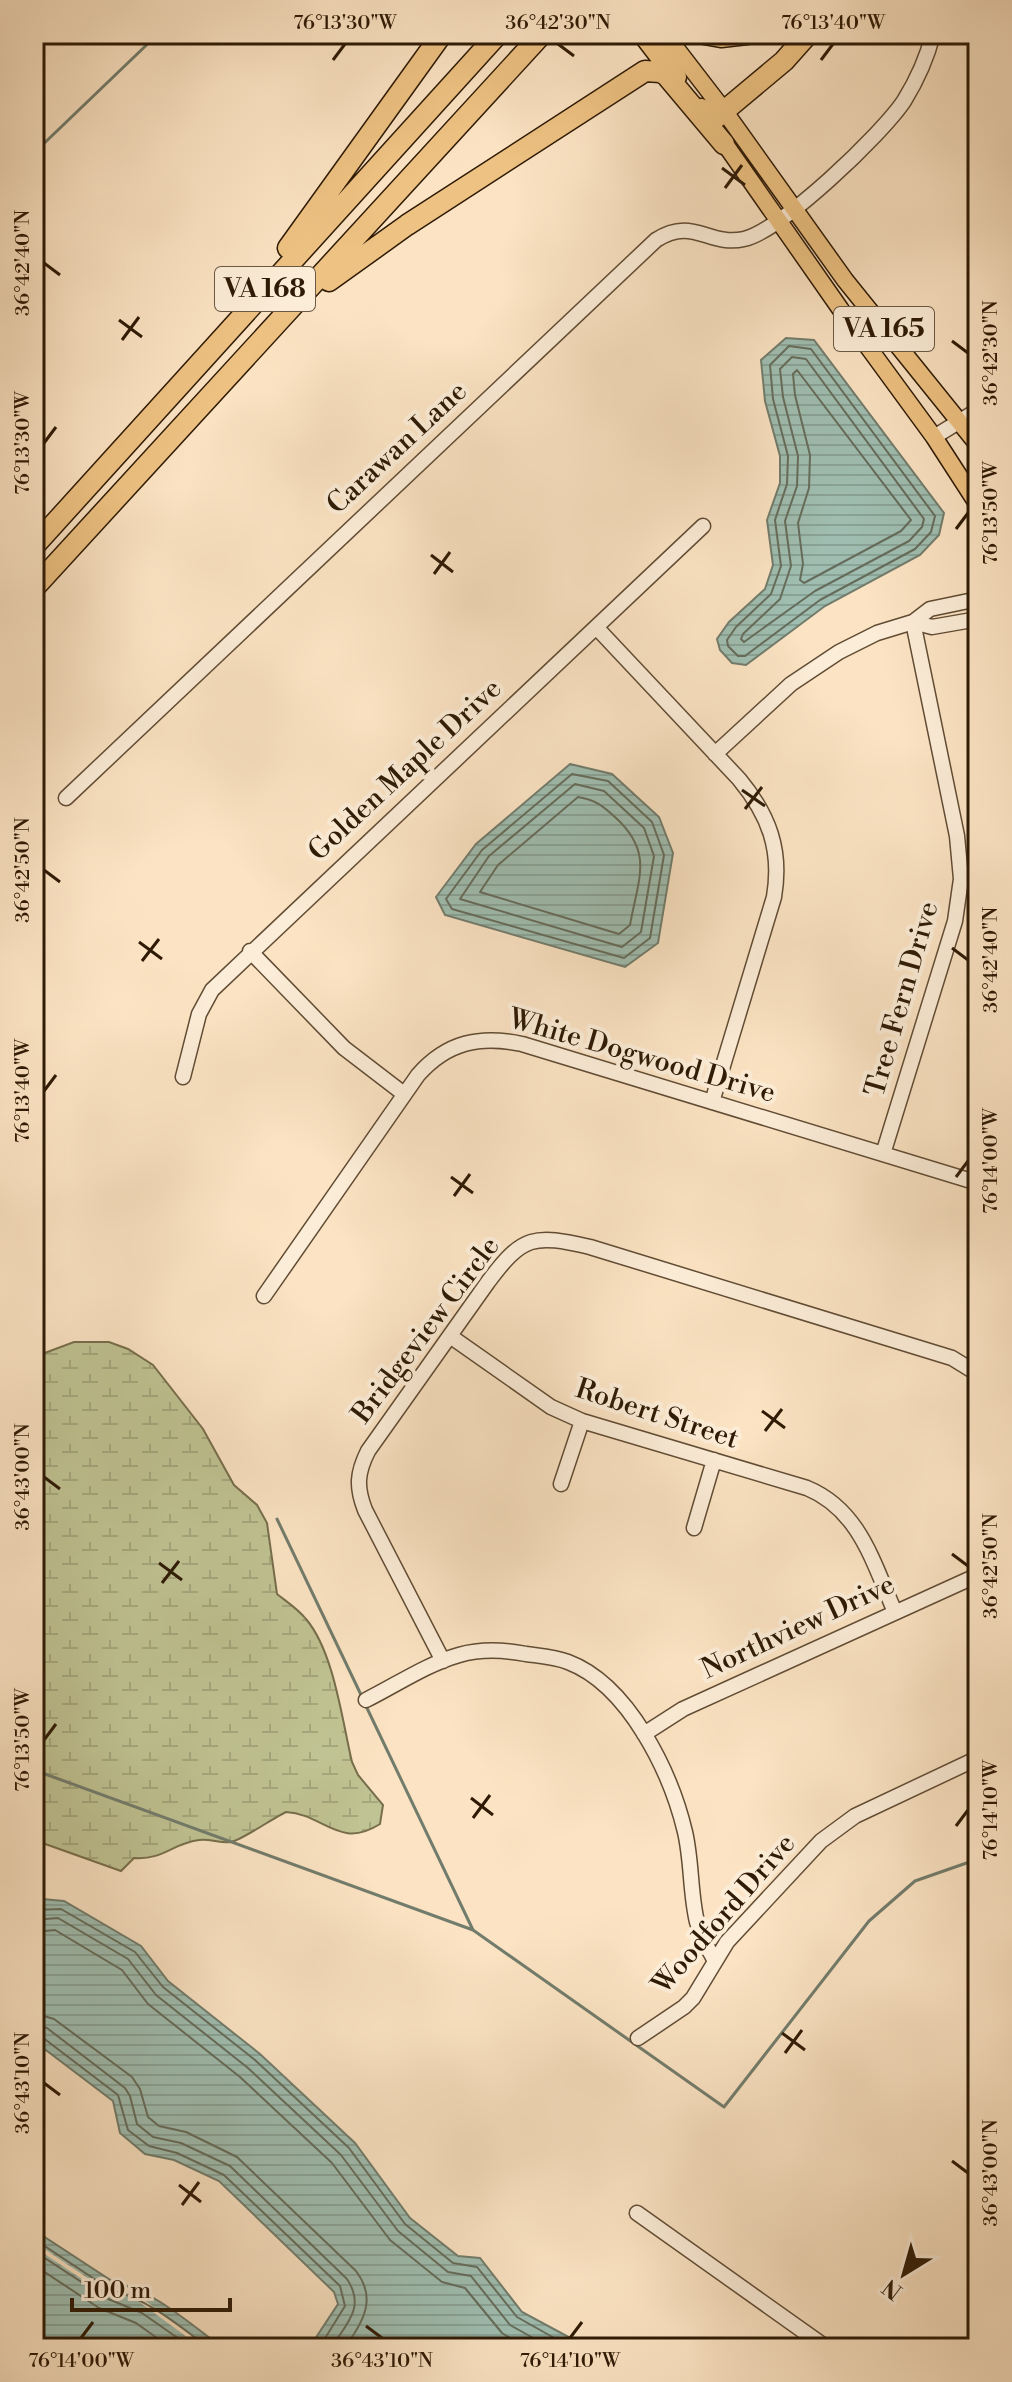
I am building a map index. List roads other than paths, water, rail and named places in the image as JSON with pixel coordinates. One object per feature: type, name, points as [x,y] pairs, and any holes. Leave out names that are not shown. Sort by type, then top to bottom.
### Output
[{"type":"highway","points":[[249,307],[268,273],[442,34]]},
{"type":"highway","name":"VA 168","points":[[34,546],[498,34]]},
{"type":"highway","points":[[536,42],[548,34]]},
{"type":"highway","name":"VA 165","points":[[643,34],[718,117]]},
{"type":"highway","points":[[704,34],[721,37],[747,34]]},
{"type":"highway","points":[[718,117],[784,61],[808,34]]},
{"type":"highway","name":"VA 168","points":[[34,588],[536,42]]},
{"type":"highway","points":[[206,401],[260,353],[323,285],[348,266],[645,71],[666,75],[724,144]]},
{"type":"main road","name":"VA 165","points":[[665,34],[718,117],[978,445]]},
{"type":"main road","name":"VA 165","points":[[718,117],[724,144],[934,437],[978,505]]},
{"type":"street","name":"Carawan Lane","points":[[66,798],[656,240],[670,232],[690,230],[738,240],[755,235],[794,210],[884,127],[918,77],[933,34]]},
{"type":"street","points":[[934,437],[978,410]]},
{"type":"street","name":"Golden Maple Drive","points":[[183,1077],[197,1020],[212,990],[703,526]]},
{"type":"street","points":[[715,754],[791,684],[814,667],[861,640],[913,622],[930,609],[978,599]]},
{"type":"street","points":[[913,622],[932,627],[978,619]]},
{"type":"street","name":"Tree Fern Drive","points":[[883,1154],[955,921],[961,879],[957,836],[913,622]]},
{"type":"street","points":[[596,627],[757,801],[774,842],[777,875],[770,914],[712,1102]]},
{"type":"street","points":[[250,951],[344,1048],[404,1094]]},
{"type":"street","name":"White Dogwood Drive","points":[[264,1296],[425,1067],[446,1051],[468,1043],[498,1038],[978,1183]]},
{"type":"street","name":"Bridgeview Circle","points":[[443,1661],[365,1510],[357,1482],[368,1451],[503,1261],[531,1240],[561,1240],[590,1247],[952,1358],[978,1374]]},
{"type":"street","name":"Robert Street","points":[[450,1336],[551,1407],[582,1421],[807,1488],[838,1506],[861,1536],[895,1612]]},
{"type":"street","points":[[561,1484],[582,1421]]},
{"type":"street","points":[[694,1528],[714,1460]]},
{"type":"street","name":"Northview Drive","points":[[644,1734],[683,1709],[978,1575]]},
{"type":"street","points":[[366,1700],[443,1661],[464,1654],[503,1652],[568,1662],[582,1669],[615,1695],[644,1734],[667,1782],[684,1831],[701,1935],[715,1961]]},
{"type":"street","name":"Woodford Drive","points":[[638,2038],[693,1998],[727,1942],[755,1909],[841,1824],[978,1758]]},
{"type":"street","points":[[637,2213],[827,2348]]},
{"type":"water","points":[[786,338],[814,340],[944,513],[939,535],[920,555],[825,606],[746,665],[732,663],[720,650],[717,639],[729,622],[765,589],[773,565],[767,520],[780,483],[780,456],[765,401],[761,360]]},
{"type":"water","points":[[570,764],[612,774],[659,817],[673,853],[658,943],[625,967],[445,915],[436,897],[476,844]]},
{"type":"water","points":[[42,1899],[64,1901],[141,1946],[168,1981],[260,2054],[355,2143],[410,2218],[458,2256],[480,2258],[522,2312],[589,2348],[309,2348],[338,2304],[334,2292],[219,2181],[174,2160],[145,2154],[120,2133],[113,2101],[34,2041],[34,1903]]},
{"type":"water","points":[[34,2230],[115,2283],[129,2286],[157,2300],[223,2348],[34,2348]]},
{"type":"waterway","points":[[34,153],[158,34]]},
{"type":"waterway","points":[[277,1519],[363,1699]]},
{"type":"waterway","points":[[366,1706],[473,1930]]},
{"type":"waterway","points":[[34,1770],[473,1930],[724,2107],[869,1921],[915,1881],[978,1859]]}]
